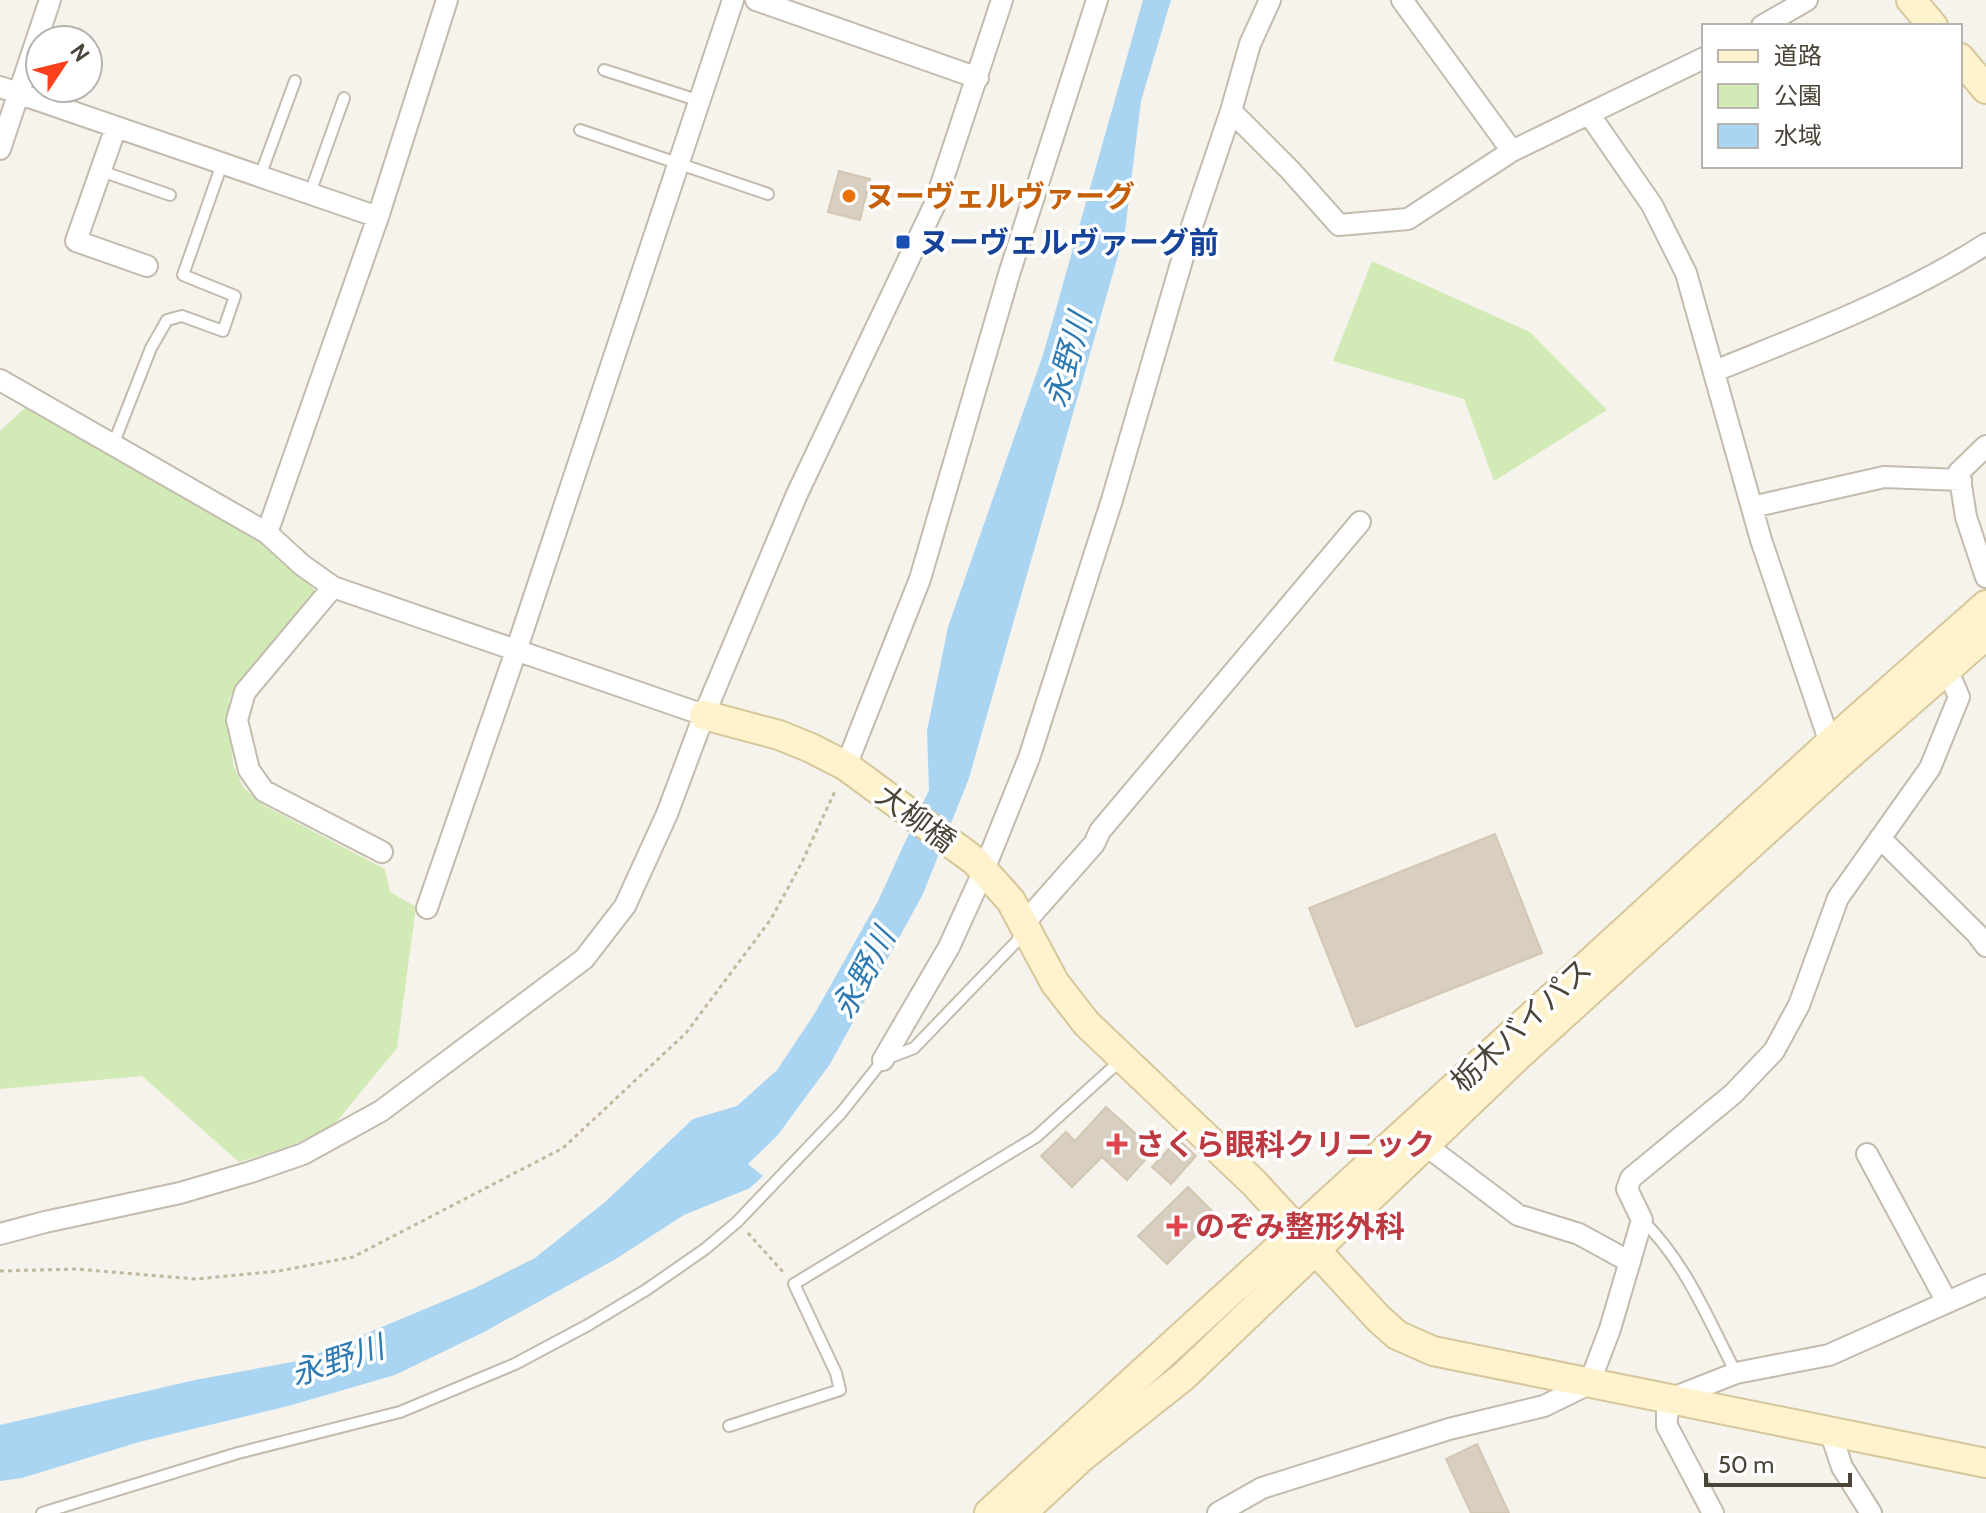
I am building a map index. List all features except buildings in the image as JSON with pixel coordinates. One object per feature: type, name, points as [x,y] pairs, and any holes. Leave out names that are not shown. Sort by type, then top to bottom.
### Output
[{"type":"main road","points":[[1911,0],[1931,24]]},
{"type":"main road","points":[[1962,60],[1986,89]]},
{"type":"main road","name":"栃木バイパス","points":[[1022,1513],[1091,1450],[1184,1376],[1308,1239],[1830,743],[1986,605]]},
{"type":"main road","name":"栃木バイパス","points":[[989,1513],[1308,1239],[1424,1144],[1792,806],[1986,635]]},
{"type":"main road","name":"大柳橋","points":[[704,715],[779,735],[852,770],[980,866],[1025,922],[1049,971],[1070,1004],[1123,1059],[1254,1183],[1397,1335],[1433,1351],[1986,1463]]},
{"type":"street","points":[[0,149],[50,0]]},
{"type":"street","points":[[267,533],[378,217],[447,0]]},
{"type":"street","points":[[427,908],[733,0]]},
{"type":"street","points":[[756,0],[978,78]]},
{"type":"street","points":[[0,1234],[180,1193],[303,1154],[381,1111],[584,959],[625,906],[667,814],[704,715],[797,494],[934,206],[1002,0]]},
{"type":"street","points":[[852,770],[920,579],[1057,118],[1097,0]]},
{"type":"street","points":[[883,1060],[949,947],[980,866],[1029,758],[1149,380],[1192,226],[1250,44],[1270,0]]},
{"type":"street","points":[[1402,0],[1512,151]]},
{"type":"street","points":[[1765,24],[1807,0]]},
{"type":"street","points":[[1231,111],[1339,225],[1408,219],[1512,151],[1702,59]]},
{"type":"street","points":[[0,87],[378,217]]},
{"type":"street","points":[[1589,114],[1652,205],[1686,273],[1752,507],[1830,743]]},
{"type":"street","points":[[116,127],[76,241],[147,266]]},
{"type":"street","points":[[1715,371],[1846,318],[1946,269],[1986,244]]},
{"type":"street","points":[[0,380],[267,533],[302,565],[333,587],[704,715]]},
{"type":"street","points":[[1986,446],[1959,472],[1966,517],[1986,577]]},
{"type":"street","points":[[1752,507],[1884,477],[1961,480]]},
{"type":"street","points":[[1025,922],[1094,844],[1100,831],[1360,522]]},
{"type":"street","points":[[333,587],[245,692],[237,720],[249,770],[264,791],[382,852]]},
{"type":"street","points":[[1218,1513],[1262,1488],[1449,1429],[1544,1406],[1589,1384],[1610,1329],[1642,1220],[1627,1189],[1631,1178],[1733,1094],[1774,1051],[1799,1005],[1838,898],[1930,768],[1959,697],[1947,669]]},
{"type":"street","points":[[1880,838],[1986,946]]},
{"type":"street","points":[[1424,1144],[1518,1215],[1579,1234],[1630,1262]]},
{"type":"street","points":[[1867,1154],[1947,1302]]},
{"type":"street","points":[[1713,1513],[1667,1426],[1670,1399],[1736,1373],[1829,1355],[1986,1285]]},
{"type":"street","points":[[1830,1431],[1842,1467],[1871,1513]]},
{"type":"lane","points":[[604,70],[700,101]]},
{"type":"lane","points":[[260,176],[295,81]]},
{"type":"lane","points":[[310,193],[344,98]]},
{"type":"lane","points":[[580,130],[768,194]]},
{"type":"lane","points":[[113,445],[151,348],[167,320],[182,316],[223,331],[235,296],[183,275],[222,164]]},
{"type":"lane","points":[[101,171],[170,195]]},
{"type":"lane","points":[[42,1513],[238,1453],[400,1412],[469,1384],[576,1331],[646,1290],[705,1249],[737,1222],[841,1113],[883,1060],[914,1048],[937,1026],[1017,941],[1025,922]]},
{"type":"lane","points":[[729,1426],[840,1390],[836,1373],[794,1284],[1036,1137],[1123,1059]]},
{"type":"lane","points":[[1642,1220],[1657,1235],[1690,1284],[1736,1373]]},
{"type":"path","points":[[0,1271],[76,1269],[196,1279],[279,1271],[353,1257],[563,1148],[686,1033],[771,919],[852,770]]},
{"type":"path","points":[[737,1222],[794,1284]]},
{"type":"green space","points":[[1372,261],[1530,332],[1607,410],[1494,481],[1464,399],[1333,361]]},
{"type":"green space","points":[[28,405],[264,543],[316,591],[229,699],[233,764],[243,787],[263,805],[385,869],[390,892],[416,907],[397,1048],[333,1126],[288,1147],[239,1162],[142,1076],[0,1089],[0,431]]},
{"type":"water","name":"永野川","points":[[1143,0],[1171,0],[1141,101],[1125,231],[969,778],[923,894],[830,1064],[777,1136],[748,1164],[763,1176],[750,1188],[684,1215],[614,1260],[484,1332],[395,1375],[288,1406],[139,1442],[22,1478],[0,1481],[0,1425],[195,1380],[303,1360],[475,1288],[535,1258],[605,1202],[693,1119],[737,1106],[777,1070],[815,1013],[878,901],[929,790],[927,731],[948,627],[1043,355]]},
{"type":"place","name":"ヌーヴェルヴァーグ","points":[[849,196]]},
{"type":"place","name":"ヌーヴェルヴァーグ前","points":[[903,242]]},
{"type":"place","name":"さくら眼科クリニック","points":[[1117,1144]]},
{"type":"place","name":"のぞみ整形外科","points":[[1177,1226]]}]
